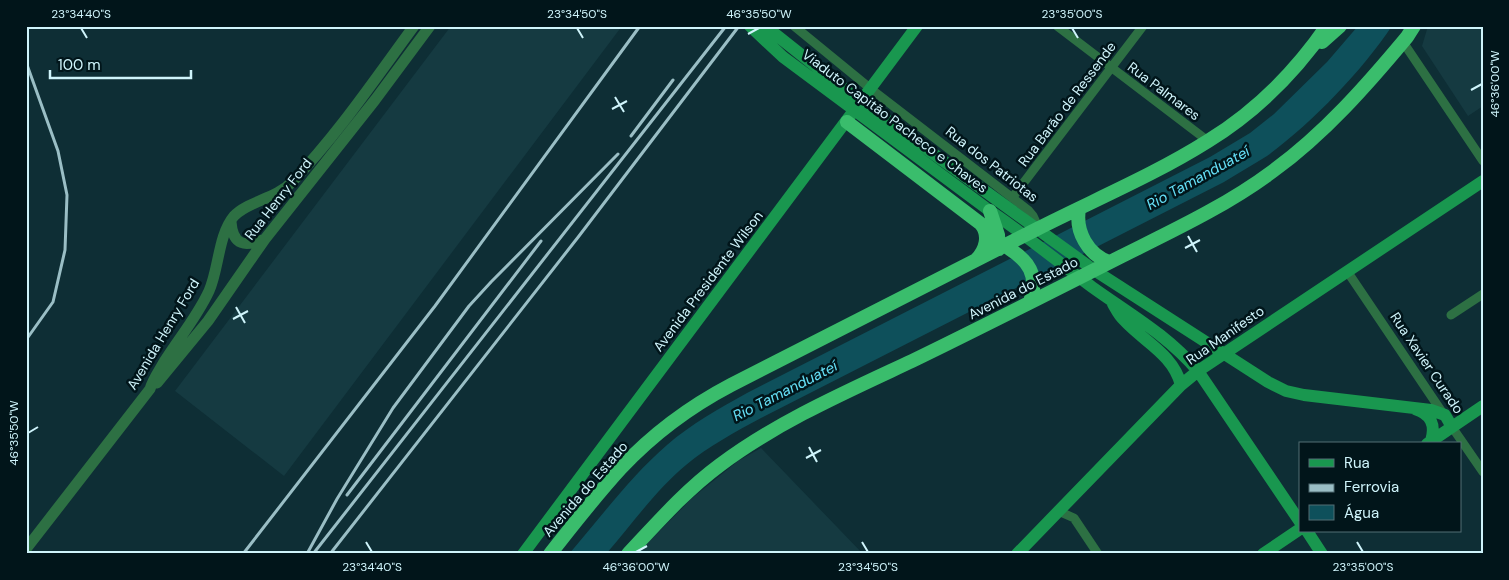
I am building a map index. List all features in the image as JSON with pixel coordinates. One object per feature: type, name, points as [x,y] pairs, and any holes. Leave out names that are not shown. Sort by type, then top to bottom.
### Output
[{"type":"highway","name":"Avenida do Estado","points":[[550,554],[622,467],[656,435],[688,411],[730,385],[1116,191],[1208,141],[1230,126],[1275,89],[1311,49],[1327,26]]},
{"type":"highway","name":"Avenida do Estado","points":[[1311,49],[1329,38],[1340,26]]},
{"type":"highway","name":"Avenida do Estado","points":[[628,554],[681,499],[718,466],[736,453],[838,396],[1030,302],[1231,200],[1274,171],[1307,144],[1356,96],[1403,42],[1414,26]]},
{"type":"highway","points":[[847,122],[984,227],[986,240],[982,252],[975,261]]},
{"type":"highway","points":[[1079,209],[1078,225],[1082,236],[1094,254],[1109,262]]},
{"type":"highway","points":[[990,211],[1002,247],[1022,257],[1032,271],[1034,291],[1030,302]]},
{"type":"main road","name":"Viaduto Capitão Pacheco e Chaves","points":[[750,26],[783,58],[1026,236]]},
{"type":"main road","name":"Viaduto Capitão Pacheco e Chaves","points":[[765,26],[848,92],[1007,200],[1039,229]]},
{"type":"main road","name":"Avenida Presidente Wilson","points":[[523,554],[917,26]]},
{"type":"main road","name":"Rua Manifesto","points":[[1017,554],[1181,385],[1198,371],[1483,180]]},
{"type":"main road","points":[[1039,229],[1094,270],[1268,382],[1295,394],[1431,410],[1445,415]]},
{"type":"main road","points":[[1026,236],[1079,277],[1166,338],[1198,371],[1299,521]]},
{"type":"main road","points":[[1111,300],[1123,320],[1168,359],[1177,373],[1181,385]]},
{"type":"main road","points":[[1429,442],[1483,406]]},
{"type":"main road","points":[[1413,408],[1427,415],[1433,425],[1434,431],[1429,442]]},
{"type":"main road","name":"Rua Xavier Curado","points":[[1445,415],[1452,426]]},
{"type":"main road","points":[[1263,554],[1299,530]]},
{"type":"main road","points":[[1308,532],[1322,554]]},
{"type":"street","name":"Avenida Henry Ford","points":[[26,549],[150,389],[156,375],[199,310],[208,292],[215,276],[224,237],[231,222],[242,210],[275,195],[292,182],[348,115],[414,26]]},
{"type":"street","name":"Rua Henry Ford","points":[[150,389],[167,372],[208,321],[265,239],[375,100],[430,26]]},
{"type":"street","name":"Rua dos Patriotas","points":[[794,26],[1007,200]]},
{"type":"street","name":"Rua Palmares","points":[[1057,26],[1208,141]]},
{"type":"street","name":"Rua Barão de Ressende","points":[[1007,200],[1143,26]]},
{"type":"street","points":[[1403,42],[1483,161]]},
{"type":"street","points":[[231,222],[235,237],[242,243],[253,244],[265,239]]},
{"type":"street","name":"Rua Xavier Curado","points":[[1347,271],[1445,415]]},
{"type":"street","points":[[1451,315],[1483,294]]},
{"type":"street","name":"Rua Xavier Curado","points":[[1452,426],[1483,472]]},
{"type":"street","points":[[1058,511],[1074,518],[1098,554]]},
{"type":"shaded area","points":[[451,26],[622,26],[284,476],[175,391]]},
{"type":"shaded area","points":[[1428,26],[1483,26],[1483,106],[1468,116],[1422,46]]},
{"type":"shaded area","points":[[761,448],[863,554],[637,554],[691,499],[738,461]]},
{"type":"water","name":"Rio Tamanduateí","points":[[1358,26],[1392,26],[1366,61],[1335,96],[1301,129],[1267,156],[1224,182],[732,434],[704,452],[675,475],[654,496],[606,554],[569,554],[653,457],[696,423],[747,393],[1210,157],[1250,133],[1274,114],[1327,62]]},
{"type":"railway","points":[[243,554],[435,306],[640,26]]},
{"type":"railway","points":[[313,554],[726,26]]},
{"type":"railway","points":[[330,554],[579,236],[739,26]]},
{"type":"railway","points":[[26,62],[58,151],[67,195],[65,250],[53,302],[26,340]]},
{"type":"railway","points":[[631,136],[673,80]]},
{"type":"railway","points":[[308,552],[337,499],[393,408],[469,306],[618,154]]},
{"type":"railway","points":[[347,495],[541,241]]}]
